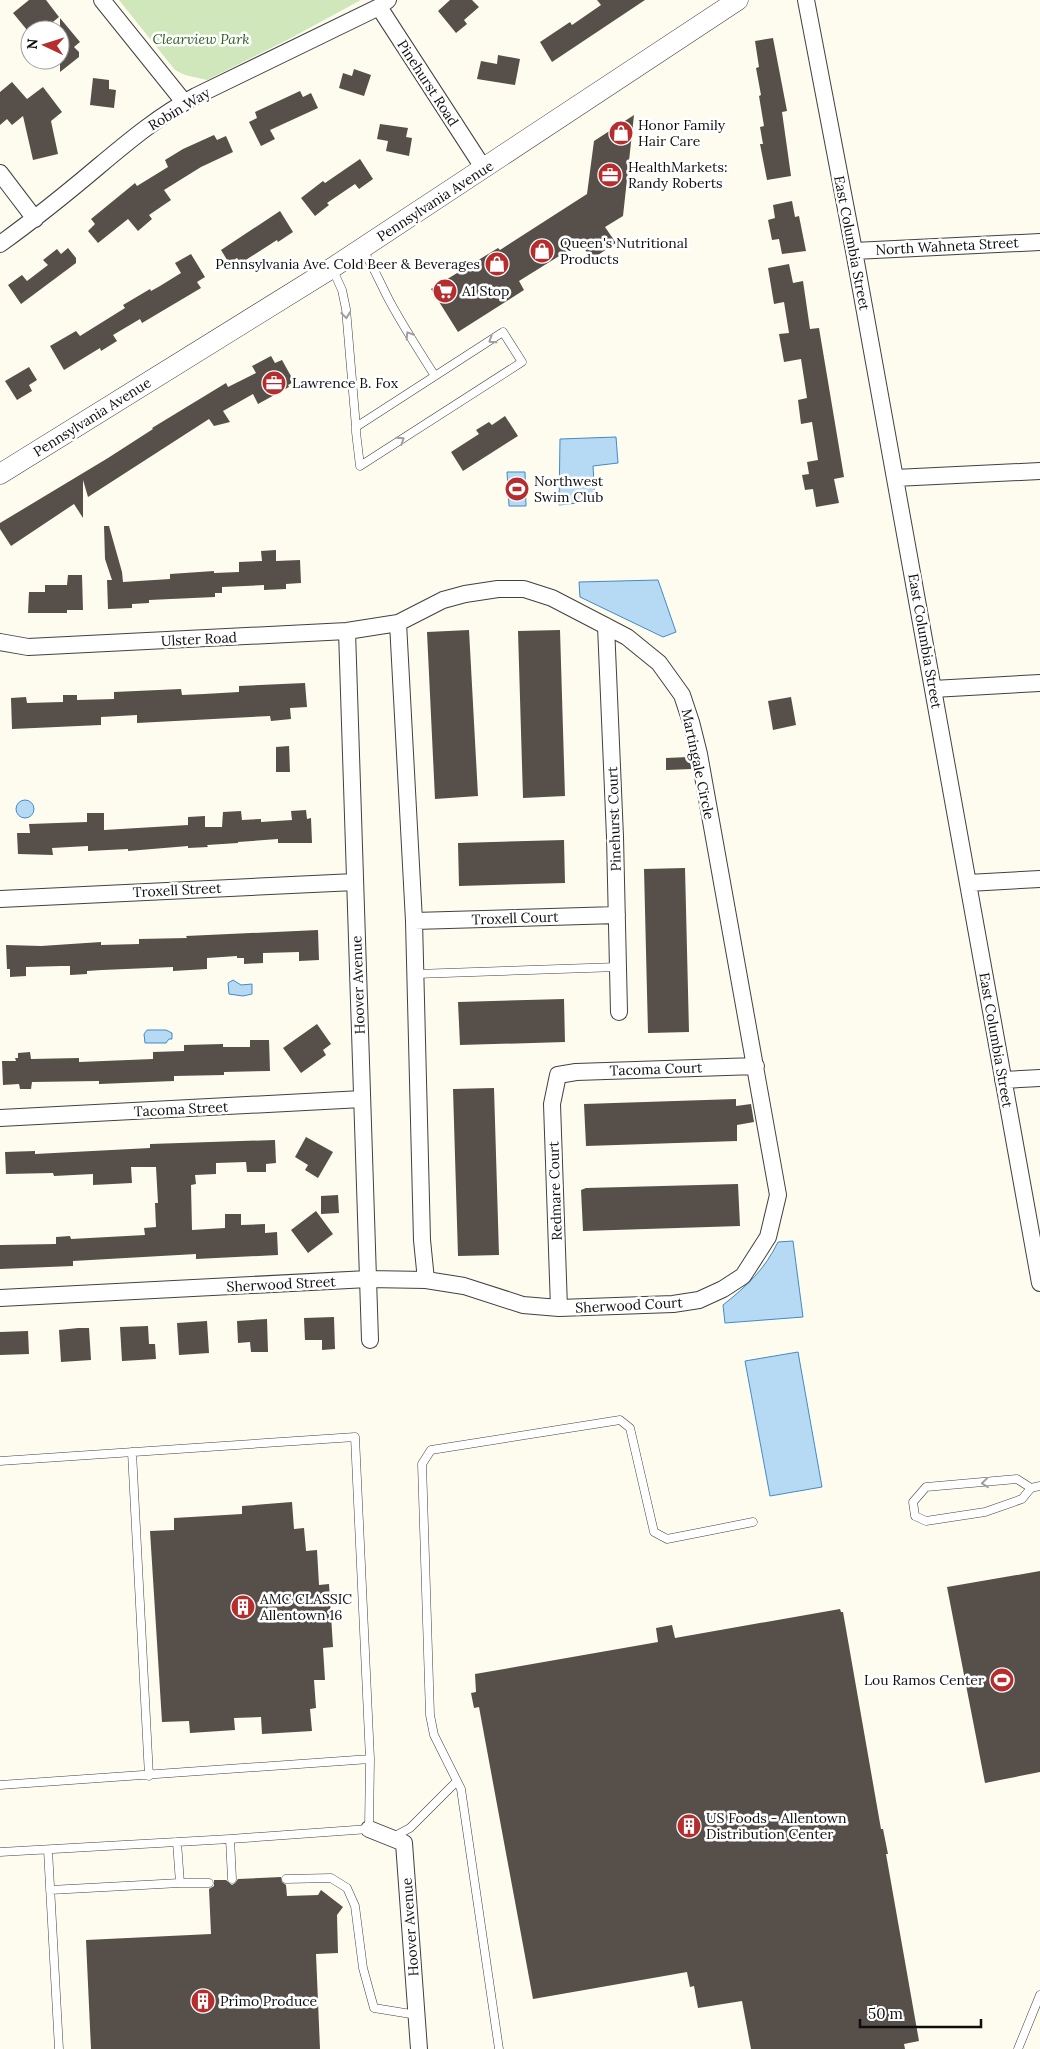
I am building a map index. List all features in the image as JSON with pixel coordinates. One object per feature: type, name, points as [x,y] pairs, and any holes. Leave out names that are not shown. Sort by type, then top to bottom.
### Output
[{"type":"street","points":[[102,0],[184,102]]},
{"type":"street","name":"Pennsylvania Avenue","points":[[0,474],[362,249],[738,0]]},
{"type":"street","name":"East Columbia Street","points":[[806,0],[854,251],[1040,1283]]},
{"type":"street","name":"Robin Way","points":[[0,244],[35,219],[146,128],[184,102],[383,4]]},
{"type":"street","name":"Pinehurst Road","points":[[383,4],[484,169]]},
{"type":"street","points":[[0,173],[35,219]]},
{"type":"street","name":"North Wahneta Street","points":[[854,251],[1040,242]]},
{"type":"street","points":[[895,478],[1040,471]]},
{"type":"street","name":"Martingale Circle","points":[[398,623],[443,600],[465,594],[498,589],[524,589],[552,598],[627,637],[659,663],[682,695],[699,754],[756,1066]]},
{"type":"street","points":[[398,623],[414,922],[422,1240],[426,1280]]},
{"type":"street","name":"Ulster Road","points":[[0,642],[28,647],[347,631],[398,623]]},
{"type":"street","name":"Pinehurst Court","points":[[606,626],[615,837],[619,1012]]},
{"type":"street","name":"Hoover Avenue","points":[[347,631],[370,1340]]},
{"type":"street","points":[[933,689],[1040,683]]},
{"type":"street","points":[[968,883],[1040,879]]},
{"type":"street","name":"Troxell Street","points":[[0,899],[355,882]]},
{"type":"street","name":"Troxell Court","points":[[414,922],[617,915]]},
{"type":"street","name":"Tacoma Court","points":[[558,1076],[576,1072],[756,1066]]},
{"type":"street","name":"Sherwood Court","points":[[559,1308],[673,1304],[699,1300],[724,1289],[742,1276],[768,1237],[778,1195],[756,1066]]},
{"type":"street","name":"Redmare Court","points":[[558,1076],[552,1104],[559,1308]]},
{"type":"street","points":[[1004,1080],[1040,1078]]},
{"type":"street","name":"Tacoma Street","points":[[0,1118],[362,1099]]},
{"type":"street","name":"Sherwood Street","points":[[0,1298],[368,1279],[426,1280],[464,1286],[523,1305],[559,1308]]},
{"type":"street","points":[[369,1829],[393,1837]]},
{"type":"street","name":"Hoover Avenue","points":[[393,1837],[404,1843],[420,2049]]},
{"type":"lane","points":[[362,249],[372,263],[378,280],[398,317],[435,376]]},
{"type":"lane","points":[[332,268],[342,290],[346,310],[356,427],[360,466],[522,362],[504,332],[356,427]]},
{"type":"lane","points":[[416,974],[618,967]]},
{"type":"lane","points":[[499,2049],[461,1789],[434,1734],[430,1715],[422,1464],[431,1450],[620,1420],[630,1428],[654,1532],[667,1539],[753,1522]]},
{"type":"lane","points":[[0,1461],[356,1437],[370,1759],[369,1829],[0,1852]]},
{"type":"lane","points":[[132,1452],[149,1776]]},
{"type":"lane","points":[[1031,1488],[1016,1479],[926,1487],[913,1502],[915,1516],[926,1521],[984,1512],[1022,1499],[1031,1488],[1040,1486]]},
{"type":"lane","points":[[0,1785],[370,1759]]},
{"type":"lane","points":[[393,1837],[410,1828],[457,1781]]},
{"type":"lane","points":[[230,1839],[232,1879]]},
{"type":"lane","points":[[177,1842],[180,1883]]},
{"type":"lane","points":[[48,1850],[59,2049]]},
{"type":"lane","points":[[286,1879],[331,1878],[347,1888],[355,1906],[363,1968],[374,2008],[417,2015]]},
{"type":"lane","points":[[50,1890],[208,1883]]},
{"type":"lane","points":[[1018,2049],[1040,1995]]},
{"type":"green space","name":"Clearview Park","points":[[119,0],[361,0],[207,80],[185,75],[175,70]]},
{"type":"water","points":[[616,437],[618,463],[593,466],[595,501],[559,505],[560,439]]},
{"type":"water","name":"Northwest Swim Club","points":[[507,472],[525,472],[526,506],[509,506]]},
{"type":"water","points":[[658,580],[676,632],[663,637],[580,597],[579,582]]},
{"type":"water","points":[[25,800],[31,803],[34,809],[31,815],[25,818],[19,815],[16,809],[19,803]]},
{"type":"water","points":[[233,980],[241,985],[252,984],[252,994],[243,996],[229,994],[228,983]]},
{"type":"water","points":[[147,1030],[166,1030],[172,1033],[172,1039],[169,1039],[166,1043],[145,1043],[144,1034]]},
{"type":"water","points":[[793,1241],[803,1317],[725,1323],[723,1305],[755,1276],[767,1261],[778,1242]]},
{"type":"water","points":[[798,1352],[822,1487],[770,1496],[745,1361]]},
{"type":"building","points":[[29,0],[46,0],[59,17],[55,20],[20,22],[13,13]]},
{"type":"building","points":[[450,0],[472,0],[479,7],[464,20],[467,24],[456,33],[438,11]]},
{"type":"building","points":[[597,0],[645,0],[552,62],[540,42],[570,22],[572,25],[601,5]]},
{"type":"building","points":[[70,30],[80,42],[74,47],[79,52],[79,57],[70,64]]},
{"type":"building","points":[[773,38],[787,111],[782,112],[791,176],[767,180],[760,144],[763,144],[760,127],[764,126],[756,68],[759,67],[755,41]]},
{"type":"building","points":[[498,55],[520,59],[515,85],[477,79],[481,61],[497,64]]},
{"type":"building","points":[[354,69],[371,75],[364,96],[339,88],[343,73],[352,76]]},
{"type":"building","points":[[93,78],[109,80],[109,89],[116,90],[114,108],[90,105]]},
{"type":"building","points":[[12,82],[27,99],[43,87],[62,112],[51,121],[58,154],[33,160],[23,116],[12,125],[7,119],[0,125],[0,92]]},
{"type":"building","points":[[300,91],[303,97],[311,93],[318,108],[270,130],[275,139],[261,146],[249,122],[257,118],[255,112]]},
{"type":"building","points":[[634,115],[623,216],[605,227],[616,243],[592,259],[580,243],[519,281],[524,290],[458,332],[431,289],[498,248],[500,250],[587,194],[594,141]]},
{"type":"building","points":[[380,124],[408,128],[406,137],[412,138],[409,156],[386,151],[388,141],[377,139]]},
{"type":"building","points":[[214,135],[217,140],[226,136],[233,152],[201,167],[164,190],[171,200],[149,215],[152,219],[138,231],[128,219],[98,243],[88,231],[95,224],[91,219],[135,183],[137,186],[168,167],[165,160],[183,149]]},
{"type":"building","points":[[360,159],[373,179],[359,189],[355,184],[327,203],[329,205],[315,216],[301,198],[323,181],[325,183]]},
{"type":"building","points":[[792,201],[795,217],[799,216],[806,251],[782,254],[779,239],[772,240],[768,220],[775,218],[773,205]]},
{"type":"building","points":[[280,211],[293,232],[241,263],[237,258],[229,263],[221,250]]},
{"type":"building","points":[[68,248],[76,258],[76,263],[21,304],[8,285],[22,275],[27,281],[48,265],[43,260],[57,249],[61,254]]},
{"type":"building","points":[[191,254],[205,277],[197,282],[201,288],[142,323],[140,319],[113,335],[117,341],[101,351],[100,348],[64,370],[50,346],[76,331],[80,336],[125,308],[123,305],[181,273],[175,263]]},
{"type":"building","points":[[789,264],[793,283],[803,281],[810,329],[819,328],[844,477],[834,479],[839,503],[816,507],[813,489],[805,490],[802,475],[809,474],[807,462],[818,460],[812,422],[801,424],[798,400],[807,398],[801,359],[784,362],[779,334],[789,333],[784,302],[774,304],[768,268]]},
{"type":"building","points":[[271,356],[275,363],[282,360],[292,378],[290,379],[292,383],[288,385],[289,387],[258,404],[253,394],[223,411],[230,422],[214,426],[209,419],[88,497],[83,480],[83,518],[74,504],[11,546],[0,529],[0,523],[108,458],[152,428],[226,383],[228,387],[256,373],[252,366]]},
{"type":"building","points":[[29,367],[37,380],[29,385],[32,391],[17,400],[5,381]]},
{"type":"building","points":[[505,416],[518,436],[463,471],[451,452],[479,434],[476,430],[489,422],[492,425]]},
{"type":"building","points":[[104,526],[109,526],[123,582],[170,579],[170,574],[214,571],[214,573],[239,572],[239,562],[262,561],[261,551],[276,550],[276,561],[300,560],[301,583],[286,584],[286,589],[264,590],[264,585],[222,587],[222,593],[215,593],[215,597],[149,600],[149,603],[132,604],[132,608],[108,609],[107,580],[112,580],[105,559]]},
{"type":"building","points":[[68,575],[82,575],[83,610],[67,610],[67,613],[28,613],[29,592],[45,592],[45,585],[67,585]]},
{"type":"building","points":[[469,630],[478,796],[435,799],[427,632]]},
{"type":"building","points":[[560,630],[565,796],[523,798],[518,631]]},
{"type":"building","points":[[305,683],[307,707],[290,708],[291,719],[271,721],[270,716],[137,723],[137,715],[101,717],[101,725],[12,729],[11,698],[26,697],[27,703],[63,702],[63,695],[77,695],[77,700],[114,699],[114,692],[181,689],[182,695],[204,694],[239,692],[239,686]]},
{"type":"building","points":[[791,697],[796,725],[773,730],[768,701]]},
{"type":"building","points":[[289,746],[290,772],[276,772],[276,747]]},
{"type":"building","points":[[689,757],[692,769],[666,770],[666,758]]},
{"type":"building","points":[[306,810],[307,819],[311,818],[312,843],[278,843],[278,839],[207,845],[208,847],[188,848],[188,846],[128,851],[128,849],[88,851],[88,846],[52,848],[53,855],[18,854],[17,833],[30,833],[29,824],[87,822],[87,813],[104,813],[104,830],[188,825],[188,817],[205,816],[205,827],[222,827],[223,812],[241,811],[242,820],[261,819],[261,822],[292,820],[291,811]]},
{"type":"building","points":[[564,840],[565,883],[459,886],[458,843]]},
{"type":"building","points":[[685,868],[689,1032],[648,1033],[644,869]]},
{"type":"building","points":[[318,930],[319,960],[299,961],[299,952],[263,953],[263,963],[244,964],[244,958],[237,958],[237,956],[207,958],[207,969],[173,971],[173,967],[102,970],[87,971],[87,974],[70,975],[70,966],[26,967],[26,976],[10,977],[10,969],[7,969],[6,945],[41,946],[101,942],[101,945],[139,944],[139,939]]},
{"type":"building","points":[[564,999],[565,1042],[460,1045],[458,1002]]},
{"type":"building","points":[[317,1024],[331,1044],[323,1050],[326,1055],[301,1073],[283,1048]]},
{"type":"building","points":[[250,1040],[269,1040],[270,1071],[224,1072],[224,1075],[174,1076],[174,1081],[99,1084],[99,1081],[32,1082],[31,1089],[20,1089],[19,1084],[3,1085],[2,1061],[16,1061],[15,1058],[18,1058],[18,1053],[30,1052],[31,1059],[79,1058],[79,1062],[153,1059],[153,1052],[184,1051],[184,1045],[223,1044],[223,1047],[250,1047]]},
{"type":"building","points":[[494,1088],[499,1255],[458,1256],[453,1089]]},
{"type":"building","points":[[736,1099],[736,1106],[751,1104],[754,1122],[737,1125],[737,1141],[586,1146],[584,1104]]},
{"type":"building","points":[[306,1137],[333,1152],[318,1178],[305,1170],[308,1165],[295,1157]]},
{"type":"building","points":[[275,1140],[276,1163],[266,1164],[266,1172],[247,1172],[246,1162],[216,1163],[216,1174],[195,1175],[196,1184],[191,1185],[192,1230],[225,1228],[225,1214],[241,1214],[241,1225],[265,1224],[265,1233],[277,1232],[278,1255],[196,1259],[196,1254],[73,1261],[73,1266],[0,1269],[0,1245],[56,1244],[56,1237],[70,1236],[71,1239],[145,1235],[144,1228],[156,1227],[155,1203],[158,1203],[156,1167],[131,1167],[132,1183],[93,1185],[93,1174],[54,1176],[53,1173],[6,1174],[5,1152],[35,1151],[35,1154],[150,1148],[150,1144]]},
{"type":"building","points":[[738,1184],[740,1226],[583,1231],[581,1190],[586,1188]]},
{"type":"building","points":[[338,1195],[339,1213],[321,1214],[321,1196]]},
{"type":"building","points":[[316,1211],[333,1234],[308,1253],[291,1230]]},
{"type":"building","points":[[334,1317],[335,1349],[322,1350],[322,1340],[305,1340],[304,1318]]},
{"type":"building","points":[[267,1319],[268,1352],[251,1352],[250,1342],[238,1343],[237,1321]]},
{"type":"building","points":[[207,1321],[209,1353],[179,1355],[177,1323]]},
{"type":"building","points":[[148,1326],[149,1344],[155,1344],[156,1359],[122,1361],[120,1327]]},
{"type":"building","points":[[89,1328],[91,1360],[61,1362],[59,1330]]},
{"type":"building","points":[[28,1331],[29,1354],[0,1355],[0,1332]]},
{"type":"building","name":"AMC CLASSIC Allentown 16","points":[[292,1502],[294,1529],[304,1528],[306,1551],[317,1550],[319,1585],[329,1584],[333,1647],[323,1648],[325,1680],[314,1680],[316,1708],[310,1709],[312,1731],[262,1734],[261,1717],[234,1718],[235,1730],[190,1733],[189,1721],[162,1722],[150,1531],[174,1530],[174,1518],[242,1514],[242,1506]]},
{"type":"building","name":"Lou Ramos Center","points":[[1040,1571],[1040,1772],[985,1783],[947,1587]]},
{"type":"building","name":"US Foods - Allentown Distribution Center","points":[[840,1609],[843,1612],[881,1829],[883,1829],[888,1854],[886,1854],[919,2041],[904,2044],[905,2049],[751,2049],[742,2001],[698,2008],[694,1986],[690,1987],[687,1972],[533,1999],[479,1707],[474,1708],[471,1693],[476,1692],[475,1674],[658,1642],[656,1628],[672,1625],[675,1638]]},
{"type":"building","name":"Primo Produce","points":[[281,1877],[282,1882],[286,1885],[287,1896],[318,1895],[321,1890],[343,1907],[337,1915],[338,1953],[316,1954],[320,2049],[91,2049],[86,1940],[211,1934],[209,1889],[214,1886],[214,1880],[226,1880],[232,1885],[238,1879]]},
{"type":"place","name":"Honor Family Hair Care","points":[[621,133]]},
{"type":"place","name":"HealthMarkets: Randy Roberts","points":[[610,175]]},
{"type":"place","name":"Queen's Nutritional Products","points":[[542,251]]},
{"type":"place","name":"Pennsylvania Ave. Cold Beer & Beverages","points":[[497,264]]},
{"type":"place","name":"A1 Stop","points":[[445,291]]},
{"type":"place","name":"Lawrence B. Fox","points":[[274,383]]},
{"type":"place","name":"Northwest Swim Club","points":[[517,489]]},
{"type":"place","name":"AMC CLASSIC Allentown 16","points":[[243,1607]]},
{"type":"place","name":"Lou Ramos Center","points":[[1002,1680]]},
{"type":"place","name":"US Foods - Allentown Distribution Center","points":[[689,1826]]},
{"type":"place","name":"Primo Produce","points":[[203,2001]]}]
